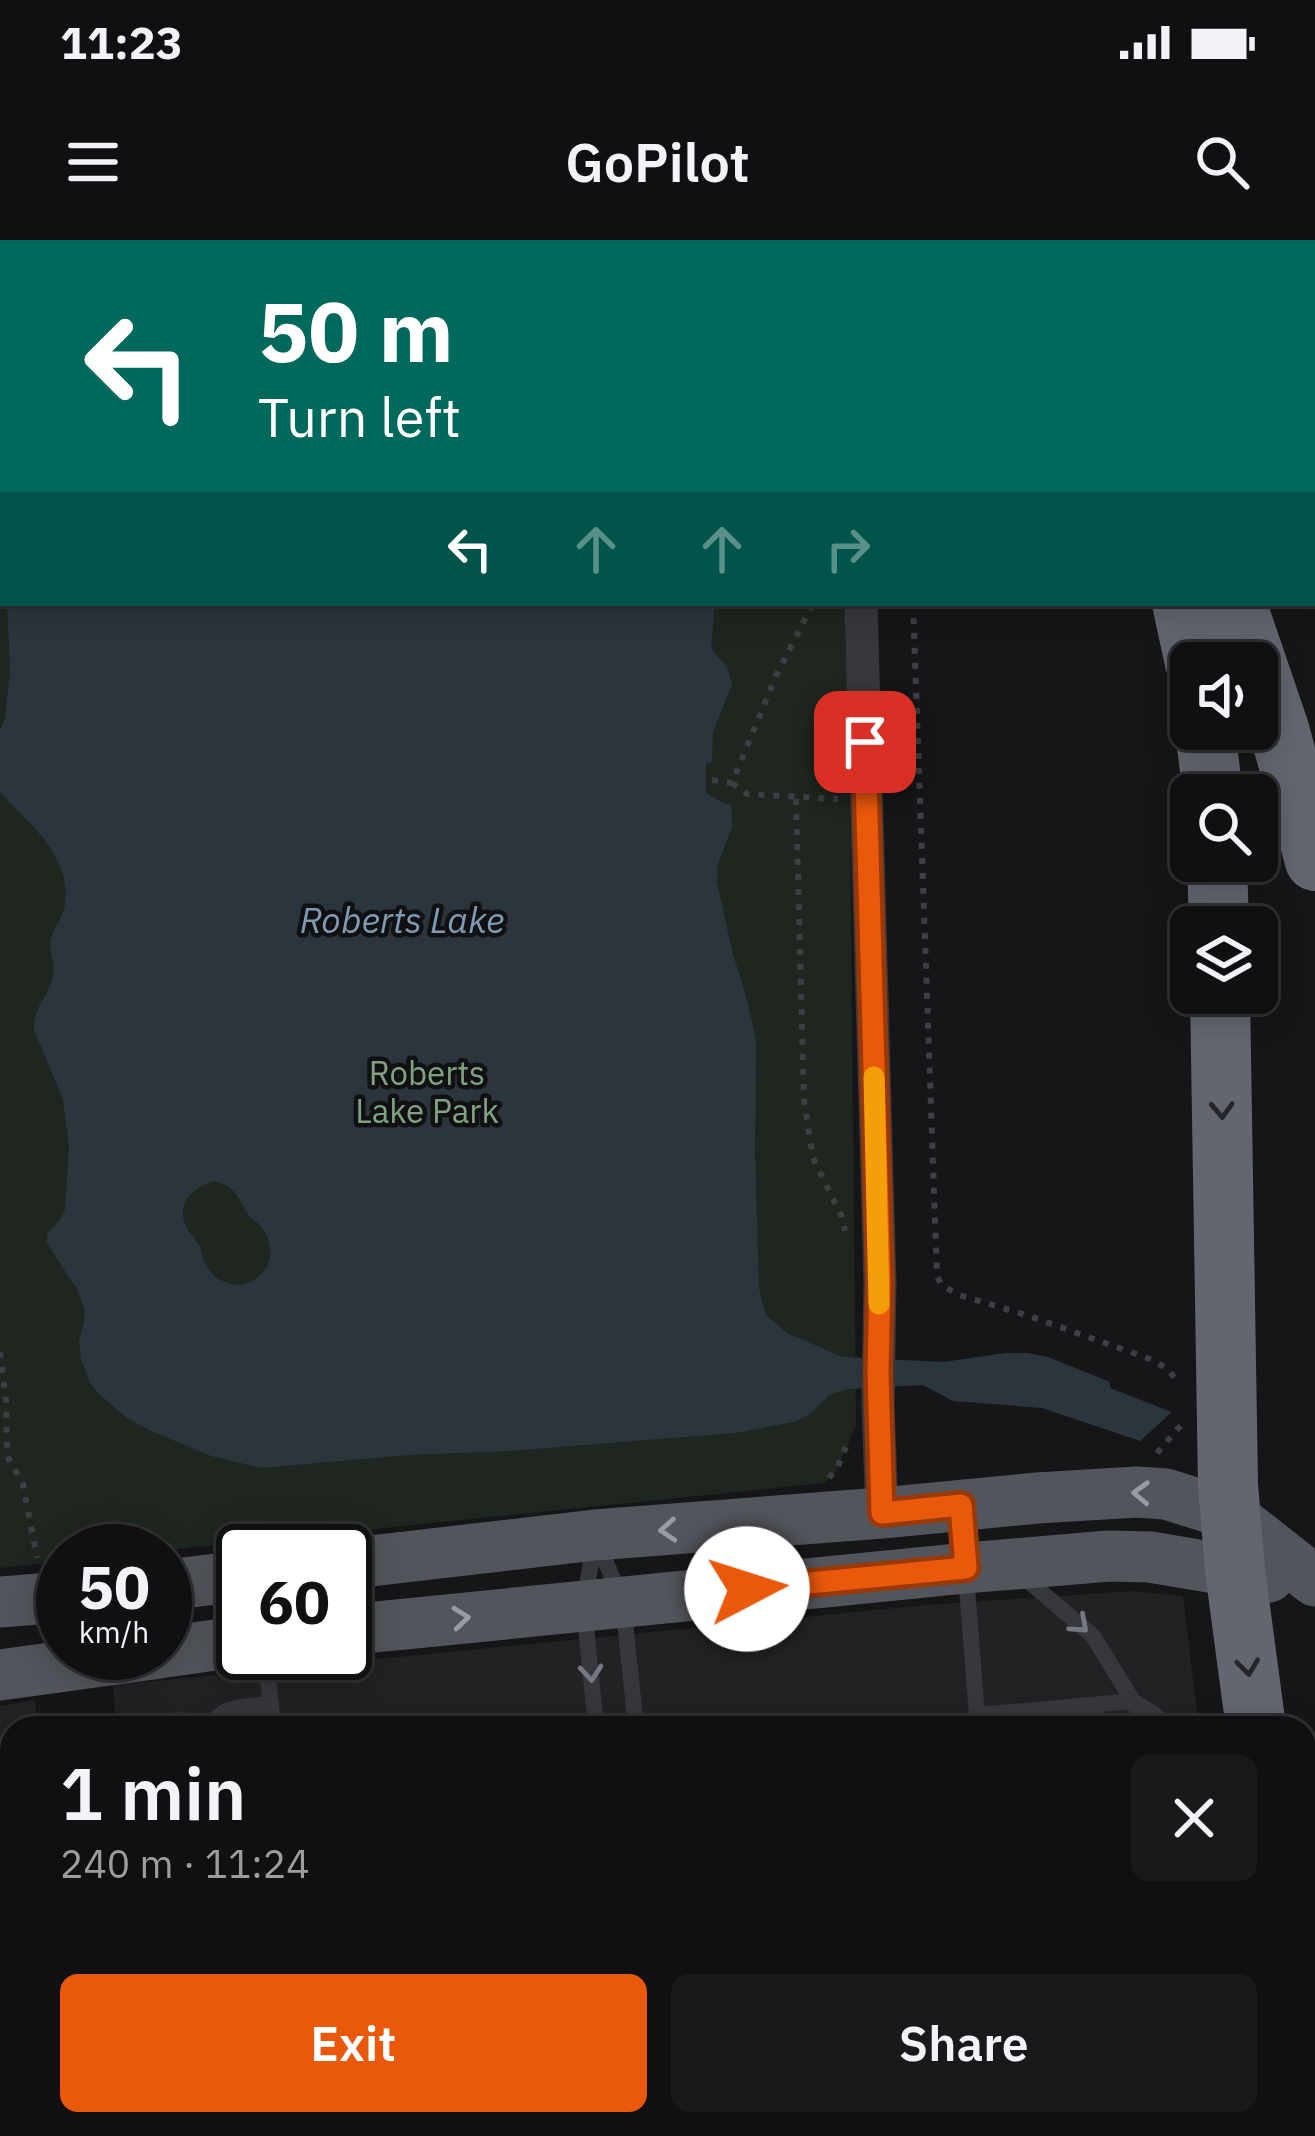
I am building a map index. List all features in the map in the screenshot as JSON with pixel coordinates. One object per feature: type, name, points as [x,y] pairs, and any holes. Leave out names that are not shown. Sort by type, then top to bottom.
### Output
[{"type":"highway","points":[[1183,606],[1190,642]]},
{"type":"highway","points":[[1237,606],[1279,730],[1315,861]]},
{"type":"highway","points":[[1220,1014],[1232,1542],[1254,1716]]},
{"type":"main road","points":[[372,1561],[595,1535],[1137,1492],[1180,1498],[1285,1581],[1315,1595]]},
{"type":"main road","points":[[372,1627],[987,1566],[1150,1556],[1232,1542],[1315,1581]]},
{"type":"main road","points":[[0,1602],[36,1586]]},
{"type":"main road","points":[[0,1675],[36,1670]]},
{"type":"street","points":[[861,606],[882,1513]]},
{"type":"lane","points":[[961,1505],[987,1566],[976,1715],[994,1716]]},
{"type":"lane","points":[[595,1535],[603,1604],[633,1716]]},
{"type":"lane","points":[[595,1535],[603,1604],[597,1716]]},
{"type":"lane","points":[[987,1566],[1094,1636],[1139,1716]]},
{"type":"lane","points":[[217,1716],[229,1708],[271,1709],[268,1680]]},
{"type":"lane","points":[[1059,1716],[1132,1701],[1156,1716]]},
{"type":"lane","points":[[1095,1705],[1096,1716]]},
{"type":"path","points":[[732,783],[776,676],[811,606]]},
{"type":"path","points":[[913,606],[937,1276],[956,1294],[1150,1359],[1168,1370],[1186,1395]]},
{"type":"path","points":[[712,780],[732,783],[747,794],[866,799]]},
{"type":"path","points":[[796,799],[804,1101],[813,1158],[842,1217],[846,1240]]},
{"type":"path","points":[[0,1352],[5,1444],[36,1530]]},
{"type":"path","points":[[1157,1453],[1186,1419]]},
{"type":"path","points":[[824,1484],[838,1466],[848,1427]]},
{"type":"shaded area","points":[[1133,1591],[1183,1596],[1198,1716],[115,1716],[113,1685],[216,1675],[216,1680],[372,1680],[372,1660],[926,1605]]},
{"type":"shaded area","points":[[35,1700],[36,1716],[0,1716],[0,1706]]},
{"type":"green space","name":"Roberts Lake","points":[[0,606],[848,606],[856,1426],[835,1473],[824,1483],[372,1529],[372,1524],[216,1524],[216,1545],[192,1548],[192,1524],[36,1524],[36,1564],[0,1568]]},
{"type":"water","name":"Roberts Lake","points":[[7,606],[715,606],[711,646],[727,667],[732,684],[713,732],[706,793],[731,805],[732,827],[718,864],[717,882],[756,1040],[759,1288],[766,1315],[787,1333],[843,1357],[943,1362],[1005,1353],[1048,1357],[1172,1412],[1140,1441],[1042,1408],[953,1401],[923,1385],[848,1389],[829,1395],[812,1413],[794,1422],[735,1433],[261,1468],[211,1456],[127,1418],[90,1383],[79,1341],[84,1308],[47,1243],[47,1234],[65,1209],[69,1147],[63,1099],[34,1022],[53,977],[50,944],[64,908],[65,886],[55,855],[0,792],[0,730],[10,671]],"holes":[[[214,1181],[226,1185],[264,1230],[269,1243],[265,1269],[246,1284],[230,1284],[215,1276],[184,1221],[184,1206],[192,1193]]]},
{"type":"slow traffic","points":[[874,1077],[879,1304]]},
{"type":"route","points":[[747,1589],[966,1568],[961,1505],[882,1513],[865,742]]},
{"type":"park label","name":"Roberts Lake Park","points":[[427,1092]]}]
